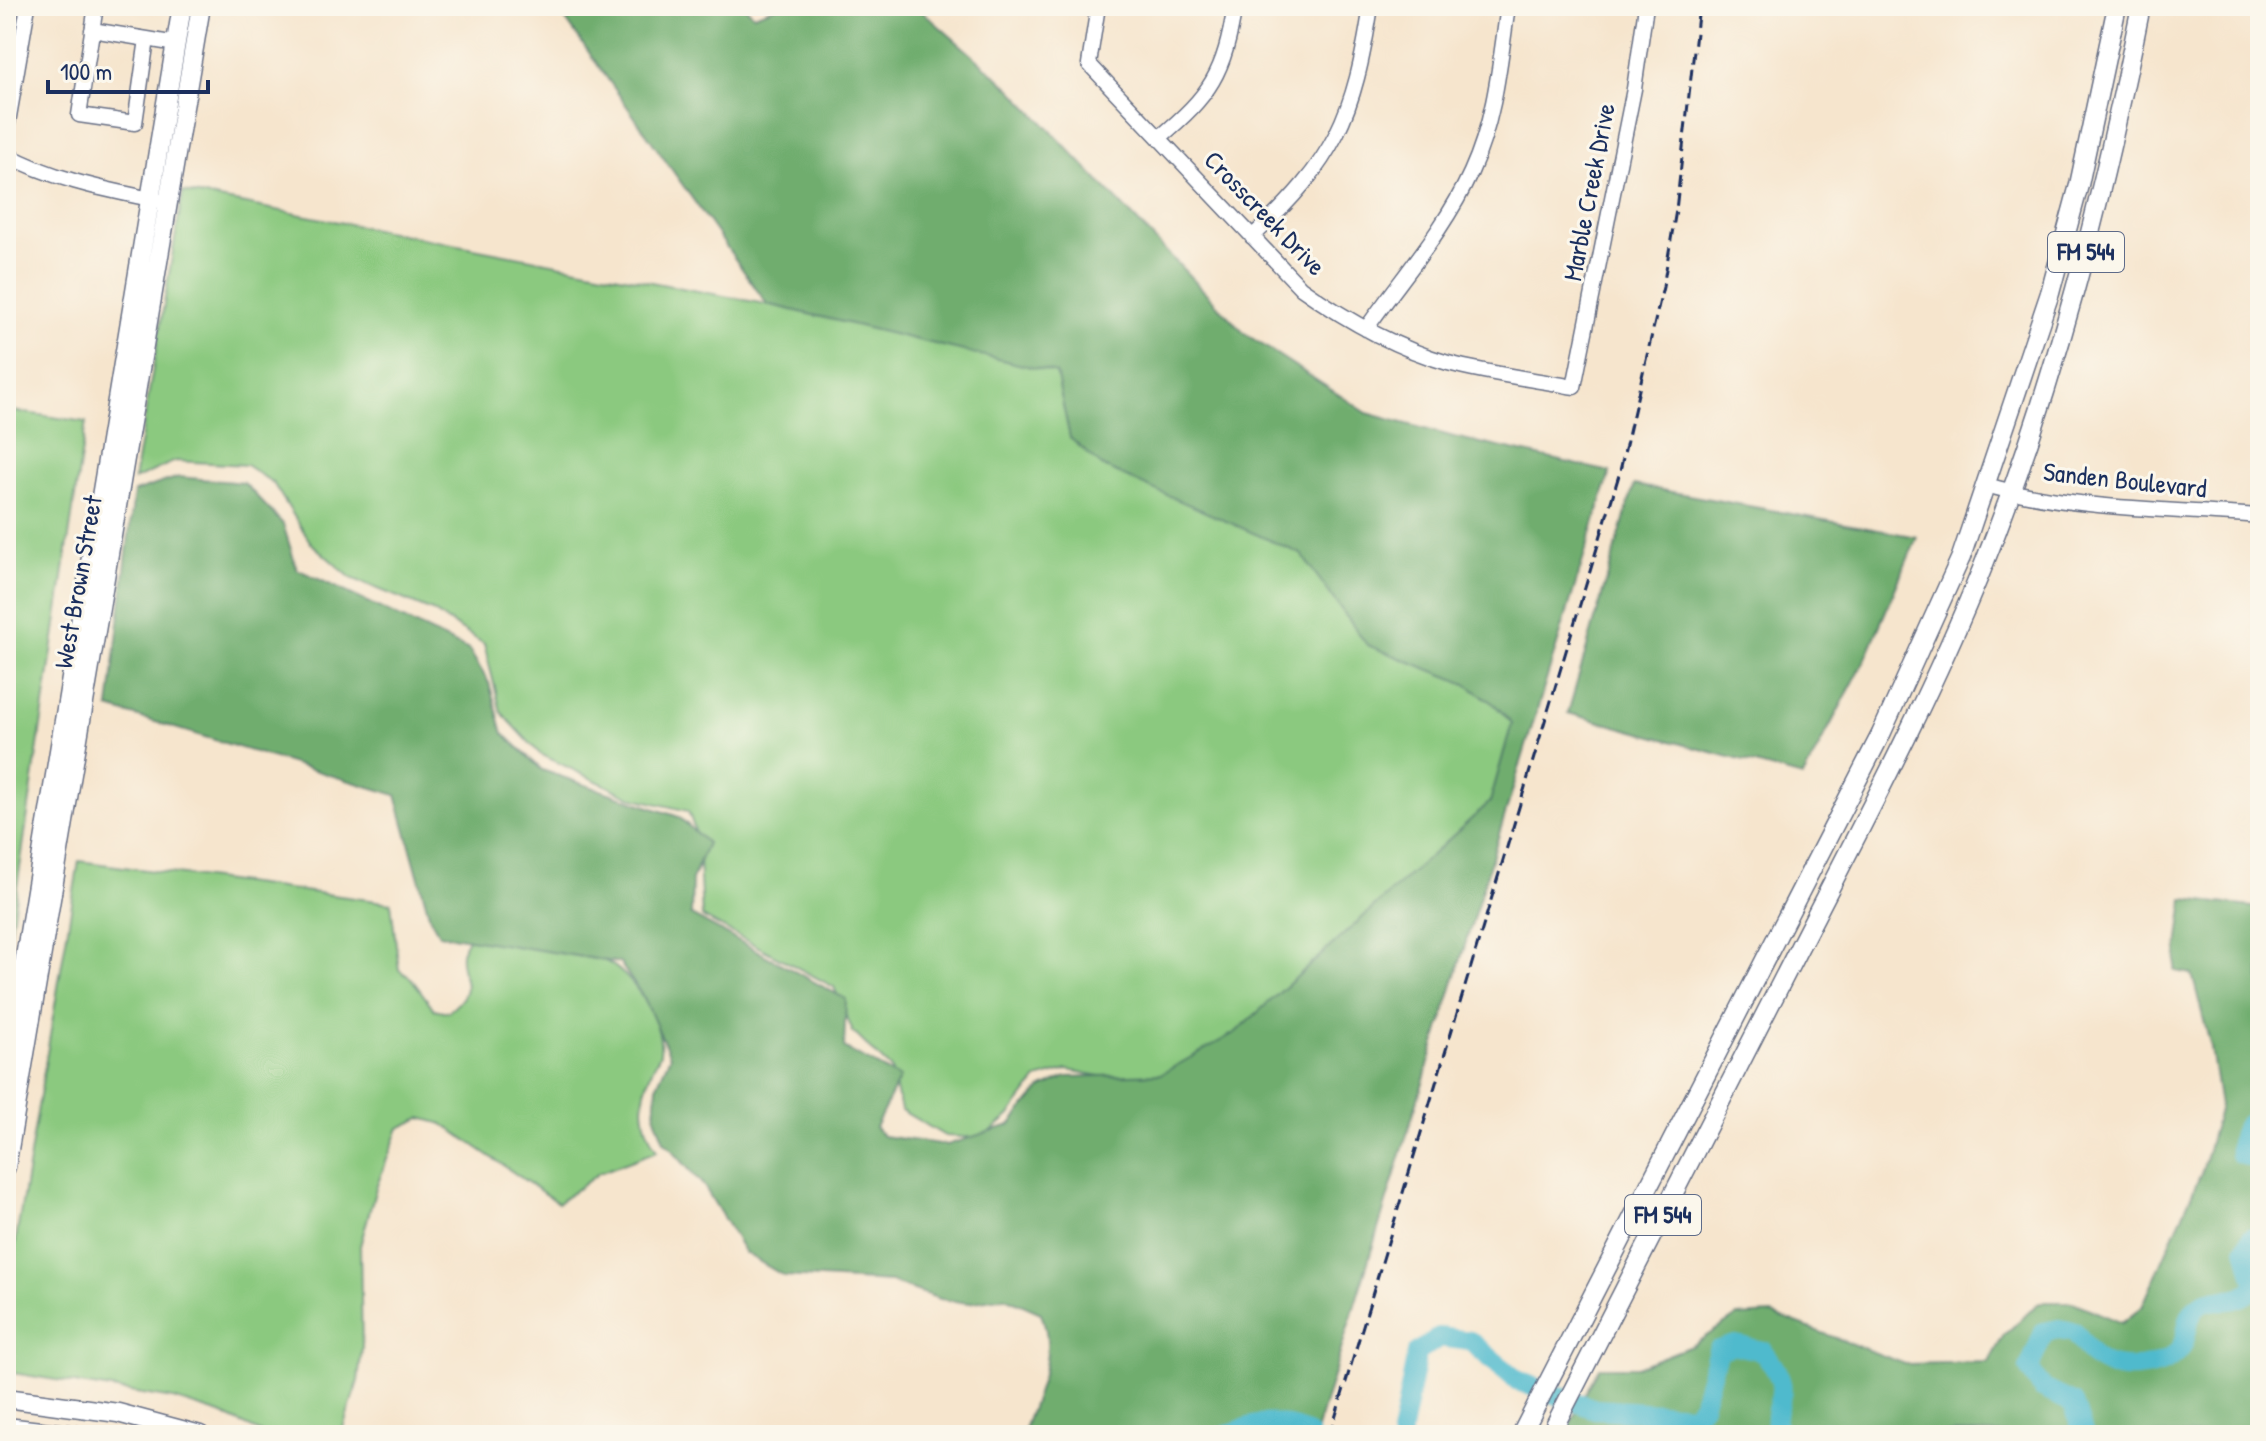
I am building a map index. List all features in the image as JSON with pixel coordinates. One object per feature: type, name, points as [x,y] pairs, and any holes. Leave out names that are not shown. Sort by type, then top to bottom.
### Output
[{"type":"main road","name":"West Brown Street","points":[[6,1167],[160,201],[182,6]]},
{"type":"main road","name":"West Brown Street","points":[[6,1072],[160,201],[201,6]]},
{"type":"main road","name":"FM 544","points":[[1521,1435],[1881,734],[1956,569],[2050,293],[2117,6]]},
{"type":"main road","name":"FM 544","points":[[1552,1431],[1907,735],[1968,600],[2010,492],[2073,300],[2141,6]]},
{"type":"main road","points":[[2104,69],[2128,72]]},
{"type":"main road","points":[[1754,982],[1776,994]]},
{"type":"main road","points":[[6,1398],[118,1413],[200,1435]]},
{"type":"main road","points":[[6,1427],[75,1435]]},
{"type":"street","points":[[6,134],[28,6]]},
{"type":"street","points":[[96,6],[79,115],[135,123],[147,39]]},
{"type":"street","name":"Crosscreek Drive","points":[[1098,6],[1089,64],[1301,288],[1366,329],[1448,363],[1574,387]]},
{"type":"street","points":[[1159,138],[1198,105],[1218,74],[1229,40],[1235,6]]},
{"type":"street","points":[[1252,237],[1299,193],[1343,123],[1356,87],[1371,6]]},
{"type":"street","points":[[1366,329],[1443,224],[1471,171],[1494,105],[1508,6]]},
{"type":"street","name":"Marble Creek Drive","points":[[1574,387],[1634,89],[1646,6]]},
{"type":"street","points":[[92,30],[176,44]]},
{"type":"street","points":[[6,154],[27,166],[160,201]]},
{"type":"street","name":"Sanden Boulevard","points":[[1986,485],[2010,492],[2113,505],[2260,516]]},
{"type":"green space","points":[[556,6],[744,6],[754,15],[778,6],[916,6],[1010,88],[1244,333],[1367,413],[1454,437],[1610,472],[1315,1435],[1022,1435],[1046,1359],[1046,1329],[1041,1313],[1005,1297],[968,1303],[940,1299],[891,1282],[784,1276],[745,1253],[704,1186],[664,1141],[655,1117],[657,1085],[670,1056],[645,1000],[620,963],[439,934],[430,918],[396,795],[109,708],[134,492],[179,477],[244,483],[283,524],[297,569],[469,650],[489,683],[503,733],[542,770],[679,817],[707,843],[692,880],[691,915],[846,999],[844,1048],[900,1078],[875,1127],[883,1136],[947,1145],[1010,1125],[1040,1089],[1066,1077],[1161,1074],[1236,1032],[1490,802],[1512,723],[1495,705],[1466,684],[1367,645],[1301,554],[1103,467],[1070,438],[1056,373],[767,304]]},
{"type":"green space","points":[[183,192],[1113,371],[1557,612],[1370,1200],[1147,1084],[1067,1070],[1037,1079],[1010,1115],[983,1138],[945,1136],[901,1110],[891,1069],[853,1032],[834,987],[702,917],[698,839],[688,811],[630,797],[540,754],[501,712],[484,644],[432,611],[351,578],[311,543],[273,483],[246,465],[175,461],[134,480]]},
{"type":"green space","points":[[6,410],[86,422],[6,962]]},
{"type":"green space","points":[[1634,485],[1917,537],[1866,658],[1803,777],[1568,713]]},
{"type":"green space","points":[[79,861],[391,903],[399,970],[411,978],[434,1009],[448,1012],[464,996],[466,989],[461,953],[470,935],[605,961],[626,976],[635,987],[657,1027],[660,1053],[645,1091],[643,1111],[647,1131],[657,1151],[599,1173],[558,1203],[443,1124],[421,1118],[399,1128],[376,1188],[360,1246],[362,1348],[358,1381],[341,1435],[266,1435],[220,1414],[173,1399],[6,1372],[6,1299]]},
{"type":"green space","points":[[2184,899],[2260,908],[2260,1435],[1566,1432],[1599,1367],[1637,1367],[1691,1346],[1737,1316],[1772,1314],[1905,1364],[1989,1362],[2004,1335],[2040,1302],[2073,1302],[2122,1323],[2142,1307],[2202,1171],[2220,1106],[2211,1048],[2192,974],[2175,971]]},
{"type":"waterway","points":[[2260,1116],[2246,1126],[2240,1147],[2240,1154],[2260,1160]]},
{"type":"waterway","points":[[2084,1435],[2073,1403],[2042,1388],[2029,1368],[2044,1332],[2059,1329],[2075,1332],[2092,1355],[2108,1365],[2130,1368],[2164,1361],[2180,1349],[2195,1309],[2213,1300],[2239,1298],[2256,1286],[2246,1248],[2251,1238],[2260,1235]]},
{"type":"waterway","points":[[1401,1435],[1417,1353],[1439,1337],[1470,1341],[1518,1381],[1595,1409],[1693,1415],[1702,1405],[1718,1350],[1735,1345],[1763,1351],[1774,1367],[1782,1388],[1777,1411],[1777,1435]]},
{"type":"waterway","points":[[1227,1435],[1269,1423],[1309,1435]]},
{"type":"waterway","points":[[1818,1435],[1822,1432],[1847,1435]]},
{"type":"waterway","points":[[1881,1435],[1891,1435]]},
{"type":"railway","points":[[1330,1435],[1619,475],[1663,287],[1676,210],[1699,6]]}]
